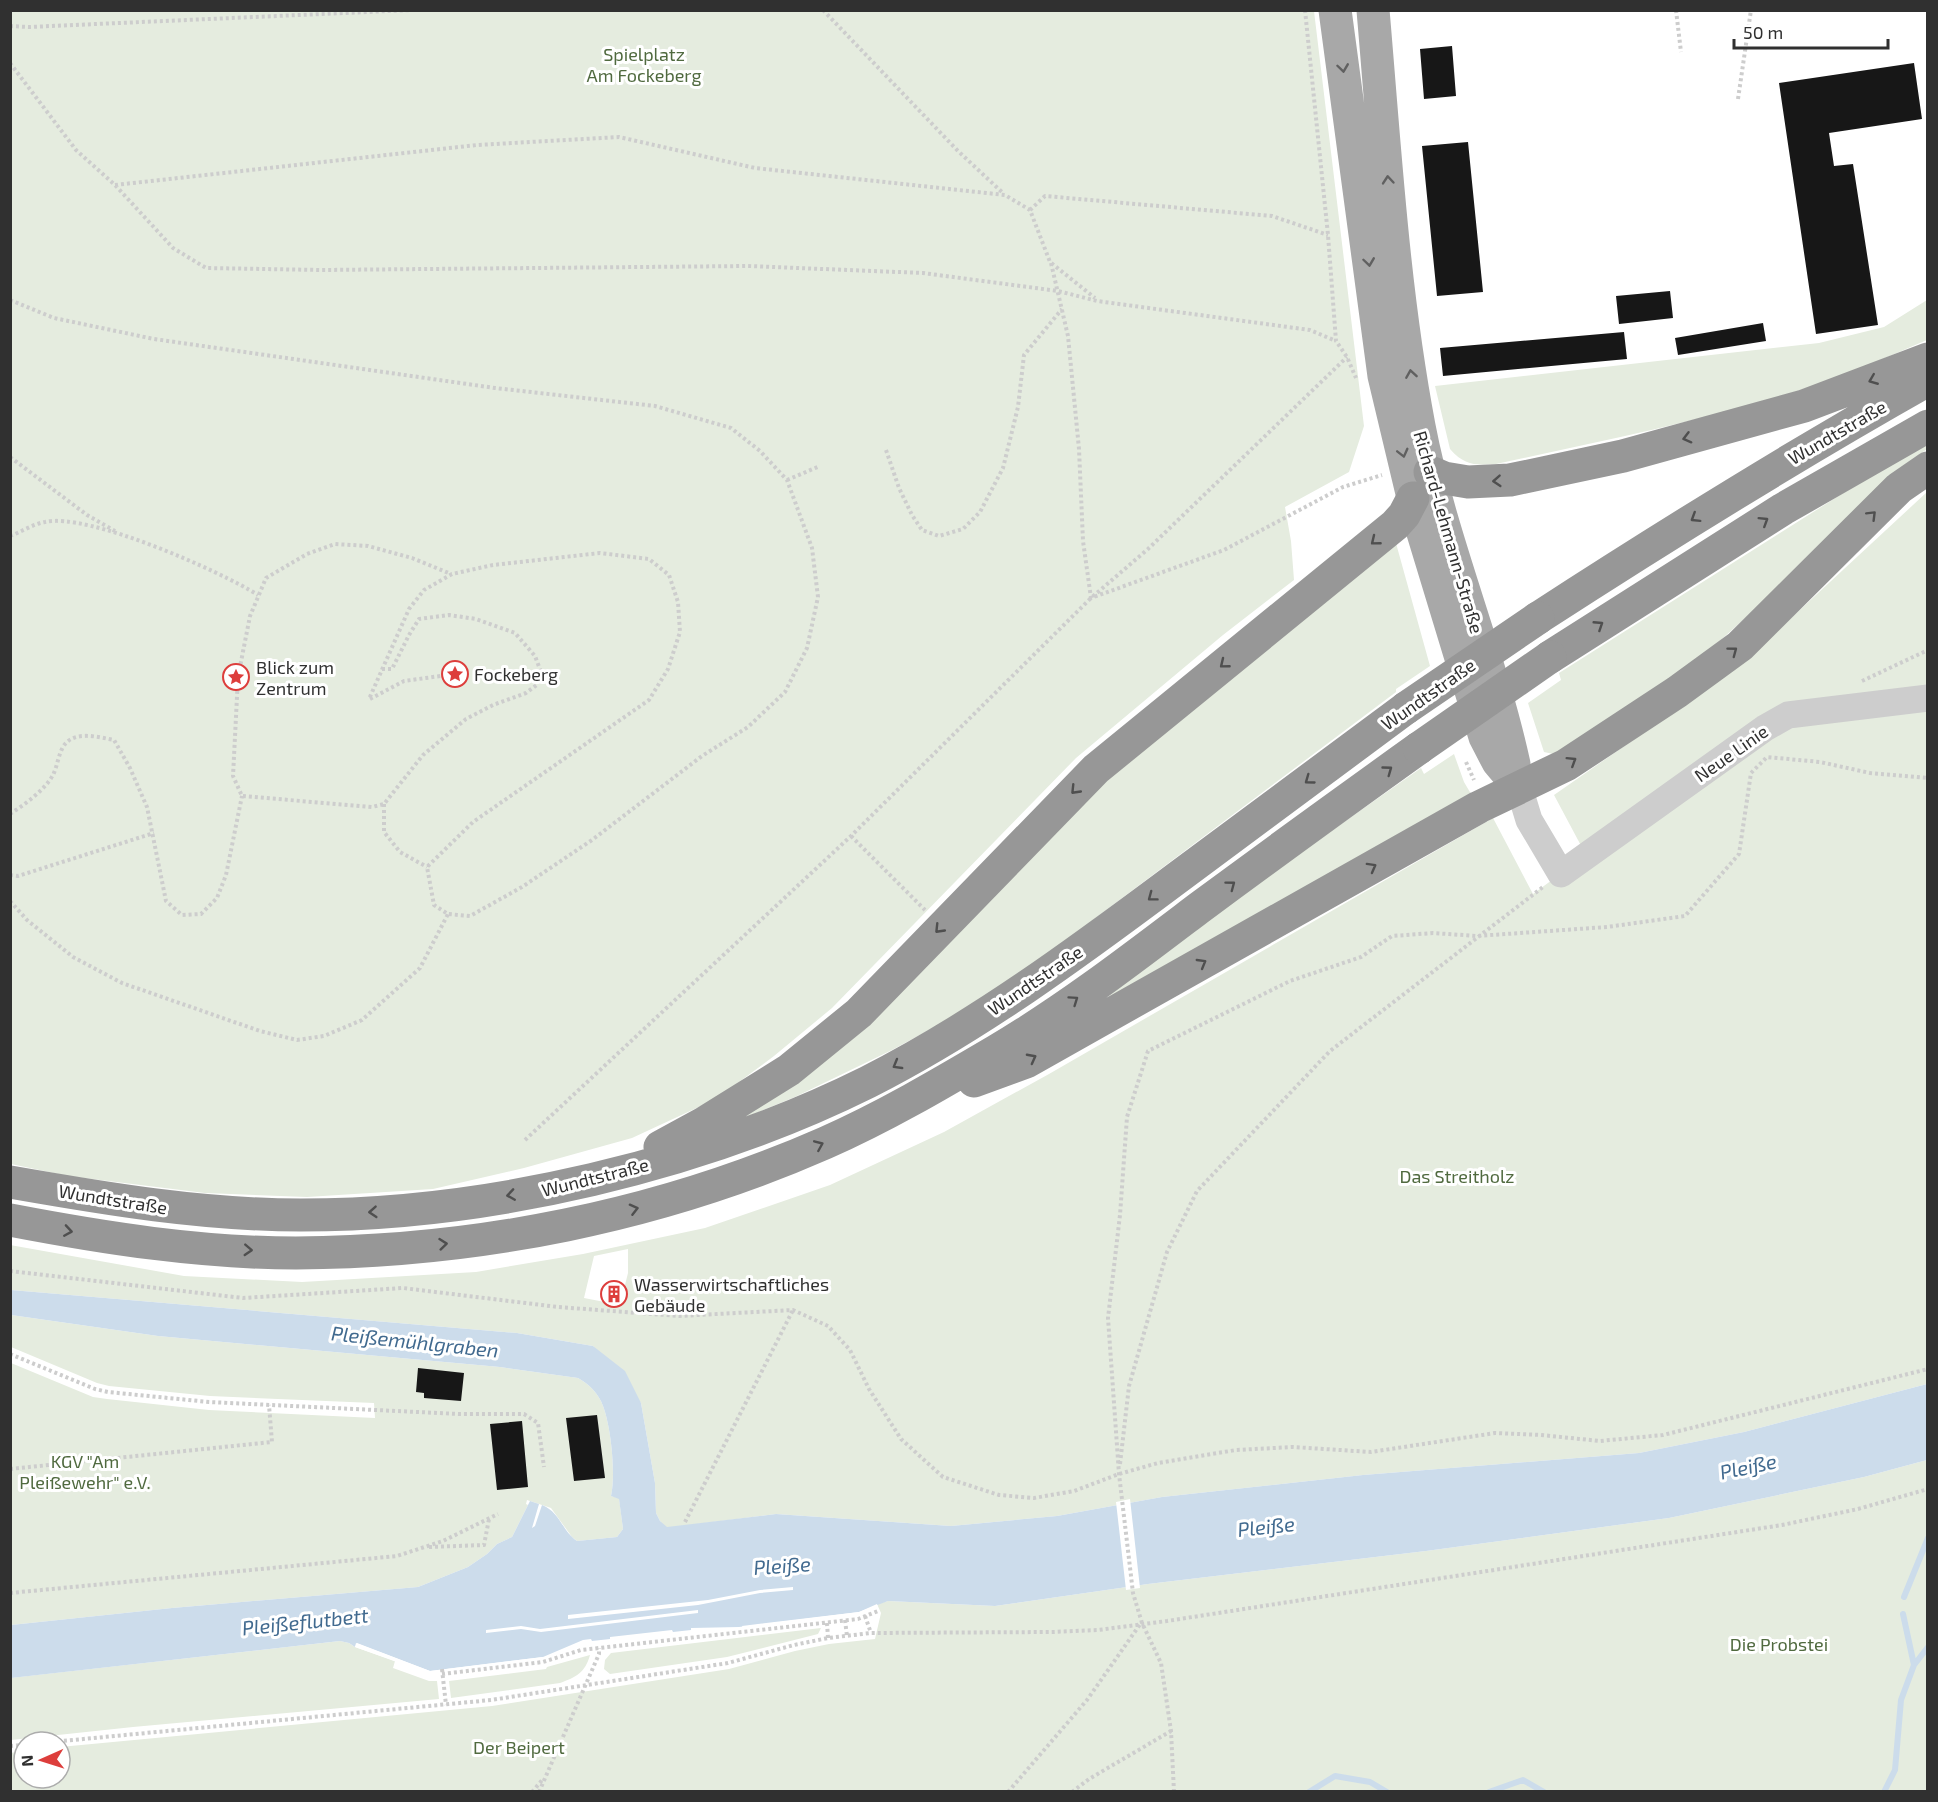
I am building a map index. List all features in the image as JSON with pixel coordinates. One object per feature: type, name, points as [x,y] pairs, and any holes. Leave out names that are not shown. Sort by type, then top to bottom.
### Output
[{"type":"highway","points":[[609,1175],[704,1123],[789,1070],[859,1013],[1096,769],[1395,525],[1422,485],[1444,478],[1468,482],[1510,480],[1623,456],[1804,406],[1928,359]]},
{"type":"highway","name":"Wundtstraße","points":[[10,1182],[185,1209],[300,1215],[369,1212],[452,1205],[539,1191],[609,1175],[710,1146],[763,1127],[868,1082],[1017,994],[1087,945],[1406,708],[1538,618],[1770,471],[1928,380]]},
{"type":"highway","name":"Wundtstraße","points":[[10,1220],[108,1237],[190,1247],[294,1253],[393,1249],[516,1235],[579,1222],[702,1190],[826,1142],[899,1107],[999,1050],[1058,1011],[1419,748],[1550,657],[1783,509],[1928,426]]},
{"type":"highway","points":[[899,1107],[1026,1062],[1468,813],[1566,765],[1677,692],[1740,646],[1899,488],[1928,468]]},
{"type":"main road","name":"Richard-Lehmann-Straße","points":[[1335,10],[1384,376],[1422,485]]},
{"type":"main road","name":"Richard-Lehmann-Straße","points":[[1373,10],[1395,261],[1418,418],[1429,556],[1485,737],[1498,762],[1519,787]]},
{"type":"lane","name":"Neue Linie","points":[[1561,874],[1764,728],[1788,715],[1928,698]]},
{"type":"lane","points":[[1519,787],[1529,820],[1561,874]]},
{"type":"path","points":[[10,26],[412,10]]},
{"type":"path","points":[[823,10],[958,151],[1005,195],[1030,210],[1050,262],[1069,347],[1079,449],[1083,542],[1091,597]]},
{"type":"path","points":[[1305,10],[1328,235],[1336,341],[1347,357],[1359,385]]},
{"type":"path","points":[[1676,10],[1681,52]]},
{"type":"path","points":[[1738,99],[1751,10]]},
{"type":"path","points":[[10,63],[76,150],[114,185],[172,248],[206,268],[321,270],[748,266],[923,273],[1058,291],[1098,301],[1310,330],[1336,341]]},
{"type":"path","points":[[114,185],[477,145],[619,137],[755,168],[1005,195]]},
{"type":"path","points":[[1030,210],[1045,196],[1272,216],[1328,235]]},
{"type":"path","points":[[1050,262],[1098,301]]},
{"type":"path","points":[[10,300],[54,318],[154,339],[495,388],[655,406],[731,428],[760,451],[787,480],[812,548],[818,597],[807,648],[785,692],[748,727],[702,756],[592,840],[522,887],[470,916],[447,914],[434,905],[428,867]]},
{"type":"path","points":[[886,450],[899,488],[922,530],[939,536],[963,530],[980,512],[1003,468],[1018,407],[1024,355],[1062,309]]},
{"type":"path","points":[[525,1140],[851,836],[1091,597],[1148,549],[1347,357]]},
{"type":"path","points":[[10,458],[87,515],[123,535]]},
{"type":"path","points":[[787,480],[820,466]]},
{"type":"path","points":[[1091,597],[1224,550],[1342,487],[1383,475]]},
{"type":"path","points":[[10,536],[45,521],[81,523],[123,535],[187,560],[258,595]]},
{"type":"path","points":[[10,814],[30,800],[52,777],[63,745],[76,737],[90,735],[114,740],[130,768],[147,807],[166,901],[182,915],[201,914],[217,898],[226,875],[242,796],[232,776],[238,677],[250,616],[266,578],[307,554],[335,544],[368,546],[412,558],[452,574]]},
{"type":"path","points":[[428,867],[473,822],[649,700],[668,669],[680,632],[678,602],[669,575],[649,560],[600,553],[493,566],[452,574],[424,590],[409,609],[369,699],[404,681],[454,674]]},
{"type":"path","points":[[382,669],[392,669],[419,619],[449,615],[476,619],[515,633],[535,656],[541,672],[538,684],[526,693],[493,705],[465,719],[423,754],[384,804],[384,832],[400,852],[428,867]]},
{"type":"path","points":[[1174,1791],[1171,1731],[1161,1663],[1142,1623],[1133,1593],[1119,1474],[1108,1318],[1120,1215],[1127,1117],[1148,1051],[1290,981],[1361,957],[1392,936],[1433,933],[1478,936],[1607,927],[1685,916],[1739,854],[1751,773],[1767,757],[1820,762],[1870,773],[1928,778]]},
{"type":"path","points":[[242,796],[372,807],[384,804]]},
{"type":"path","points":[[10,875],[18,876],[154,833]]},
{"type":"path","points":[[851,836],[941,927]]},
{"type":"path","points":[[1119,1474],[1129,1386],[1167,1252],[1197,1191],[1330,1051],[1561,874]]},
{"type":"path","points":[[10,901],[27,920],[73,957],[122,984],[260,1031],[297,1040],[324,1036],[362,1020],[420,968],[447,914]]},
{"type":"path","points":[[10,1271],[243,1298],[404,1288],[558,1307],[679,1316],[793,1310],[828,1326],[850,1350],[869,1389],[901,1439],[943,1478],[999,1495],[1034,1498],[1074,1491],[1119,1474],[1158,1463],[1236,1450],[1293,1447],[1371,1452],[1495,1433],[1600,1441],[1663,1435],[1928,1369]]},
{"type":"path","points":[[685,1522],[793,1310]]},
{"type":"path","points":[[10,1354],[102,1391],[269,1406],[524,1414],[538,1423],[544,1467]]},
{"type":"path","points":[[10,1469],[272,1442],[269,1406]]},
{"type":"path","points":[[72,1740],[491,1700],[728,1663],[794,1645],[872,1633],[1052,1632],[1179,1619],[1782,1525],[1858,1509],[1928,1489]]},
{"type":"path","points":[[10,1593],[397,1556],[443,1541],[498,1514]]},
{"type":"path","points":[[425,1547],[484,1545],[489,1518]]},
{"type":"path","points":[[446,1705],[442,1671],[543,1662],[581,1650],[826,1623],[865,1616],[878,1611]]},
{"type":"path","points":[[865,1616],[872,1633]]},
{"type":"path","points":[[845,1620],[847,1636]]},
{"type":"path","points":[[826,1623],[828,1638]]},
{"type":"path","points":[[1008,1791],[1087,1700],[1142,1623]]},
{"type":"path","points":[[539,1791],[586,1685],[599,1654],[599,1648]]},
{"type":"path","points":[[1072,1791],[1171,1731]]},
{"type":"path","points":[[531,1791],[545,1776]]},
{"type":"green space","name":"Spielplatz Am Fockeberg","points":[[10,11],[1314,11],[1364,426],[1349,472],[1285,507],[1294,580],[1223,635],[1076,758],[832,1008],[774,1056],[716,1099],[632,1138],[524,1168],[433,1189],[307,1197],[205,1193],[68,1176],[11,1164]]},
{"type":"green space","points":[[1927,300],[1927,340],[1846,374],[1797,391],[1685,422],[1496,464],[1471,463],[1455,455],[1450,449],[1435,386],[1819,343],[1884,327]]},
{"type":"green space","points":[[1927,444],[1927,449],[1899,470],[1784,583],[1691,667],[1558,755],[1544,752],[1528,703],[1561,680],[1559,673],[1848,490]]},
{"type":"green space","name":"Das Streitholz","points":[[1927,492],[1927,1384],[1744,1432],[1639,1453],[1363,1475],[1162,1497],[1057,1516],[951,1526],[776,1514],[666,1528],[656,1513],[655,1483],[641,1403],[593,1346],[517,1333],[11,1290],[10,1245],[184,1276],[302,1282],[476,1272],[583,1254],[705,1228],[830,1185],[944,1132],[1049,1074],[1493,818],[1533,894],[1586,855],[1554,795],[1702,692],[1789,620]],"holes":[[[628,1249],[628,1273],[620,1305],[584,1298],[594,1256]]]},
{"type":"green space","points":[[1394,536],[1430,666],[1396,689],[1396,692],[1041,959],[964,1011],[892,1050],[795,1097],[705,1134],[1102,776]]},
{"type":"green space","points":[[1454,754],[1464,782],[1474,799],[1082,1022],[1115,990],[1236,898],[1421,768],[1424,774]]},
{"type":"green space","name":"KGV \"Am Pleißewehr\" e.V.","points":[[11,1315],[158,1336],[500,1367],[578,1378],[596,1393],[606,1415],[613,1463],[611,1496],[619,1498],[623,1529],[617,1537],[577,1541],[551,1508],[527,1500],[528,1505],[512,1537],[497,1544],[468,1567],[418,1587],[172,1608],[11,1625],[11,1363],[93,1397],[209,1410],[375,1418],[374,1403],[210,1396],[97,1383],[11,1347]]},
{"type":"green space","name":"Die Probstei","points":[[1927,1460],[1927,1791],[11,1792],[10,1753],[12,1753],[12,1790],[72,1790],[72,1746],[492,1706],[729,1669],[829,1644],[875,1639],[881,1613],[877,1604],[888,1601],[995,1606],[1148,1584],[1426,1551],[1669,1518],[1864,1477]]},
{"type":"green space","points":[[821,1628],[818,1634],[727,1657],[610,1674],[604,1669],[605,1660],[611,1653]]},
{"type":"green space","points":[[340,1641],[395,1661],[393,1668],[429,1681],[437,1681],[439,1699],[72,1734],[72,1730],[12,1730],[11,1740],[10,1678]]},
{"type":"green space","points":[[590,1655],[579,1673],[560,1683],[451,1698],[449,1681],[546,1669]]},
{"type":"water","points":[[11,1290],[517,1333],[593,1346],[625,1371],[641,1403],[655,1483],[656,1513],[667,1527],[776,1514],[951,1526],[1057,1516],[1162,1497],[1363,1475],[1639,1453],[1744,1432],[1927,1384],[1927,1460],[1864,1477],[1669,1518],[1426,1551],[1148,1584],[995,1606],[888,1601],[859,1612],[739,1627],[691,1628],[691,1630],[673,1632],[672,1630],[592,1641],[591,1639],[583,1640],[543,1657],[430,1671],[357,1643],[355,1647],[340,1641],[11,1678],[11,1625],[172,1608],[418,1587],[468,1567],[497,1544],[512,1537],[530,1501],[539,1504],[532,1528],[535,1526],[542,1505],[553,1512],[577,1541],[617,1537],[623,1529],[619,1499],[611,1496],[613,1463],[606,1415],[596,1393],[578,1378],[500,1367],[158,1336],[11,1315]],"holes":[[[793,1587],[793,1590],[760,1593],[698,1605],[568,1619],[568,1615],[708,1600],[760,1590]],[[698,1610],[698,1613],[541,1632],[521,1629],[486,1633],[486,1630],[521,1626],[540,1629]]]},
{"type":"pier","points":[[1130,1499],[1140,1588],[1126,1590],[1116,1502]]},
{"type":"pier","points":[[877,1604],[878,1607],[860,1615],[743,1629],[742,1626],[859,1612]]},
{"type":"pier","points":[[356,1643],[430,1671],[543,1657],[543,1660],[430,1674],[355,1647]]},
{"type":"building","points":[[1452,46],[1456,96],[1424,99],[1420,49]]},
{"type":"building","points":[[1914,63],[1922,119],[1829,133],[1834,166],[1853,164],[1878,325],[1816,334],[1779,83]]},
{"type":"building","points":[[1468,142],[1483,292],[1437,296],[1422,146]]},
{"type":"building","points":[[1670,291],[1673,318],[1619,324],[1616,296]]},
{"type":"building","points":[[1763,323],[1766,341],[1678,355],[1675,338]]},
{"type":"building","points":[[1624,332],[1627,359],[1443,376],[1440,348]]},
{"type":"building","name":"Wasserwirtschaftliches Gebäude","points":[[609,1283],[625,1288],[620,1304],[604,1300]]},
{"type":"building","points":[[418,1368],[464,1373],[461,1401],[424,1398],[424,1393],[416,1392]]},
{"type":"building","points":[[597,1415],[605,1478],[574,1481],[566,1418]]},
{"type":"building","points":[[522,1421],[528,1487],[497,1490],[490,1424]]},
{"type":"waterway","points":[[1904,1597],[1928,1538]]},
{"type":"waterway","points":[[1903,1614],[1914,1665]]},
{"type":"waterway","points":[[1884,1792],[1895,1770],[1901,1700],[1914,1665],[1928,1647]]},
{"type":"waterway","points":[[1309,1792],[1335,1776],[1370,1782],[1387,1792]]},
{"type":"waterway","points":[[1489,1792],[1523,1780],[1544,1792]]},
{"type":"place","name":"Fockeberg","points":[[455,674]]},
{"type":"place","name":"Blick zum Zentrum","points":[[236,677]]},
{"type":"place","name":"Wasserwirtschaftliches Gebäude","points":[[614,1294]]},
{"type":"water label","name":"Pleißemühlgraben","points":[[415,1341]]},
{"type":"water label","name":"Pleiße","points":[[1748,1466]]},
{"type":"water label","name":"Pleiße","points":[[1266,1526]]},
{"type":"water label","name":"Pleiße","points":[[782,1565]]},
{"type":"water label","name":"Pleißeflutbett","points":[[305,1621]]},
{"type":"park label","name":"Der Beipert","points":[[519,1747]]}]
